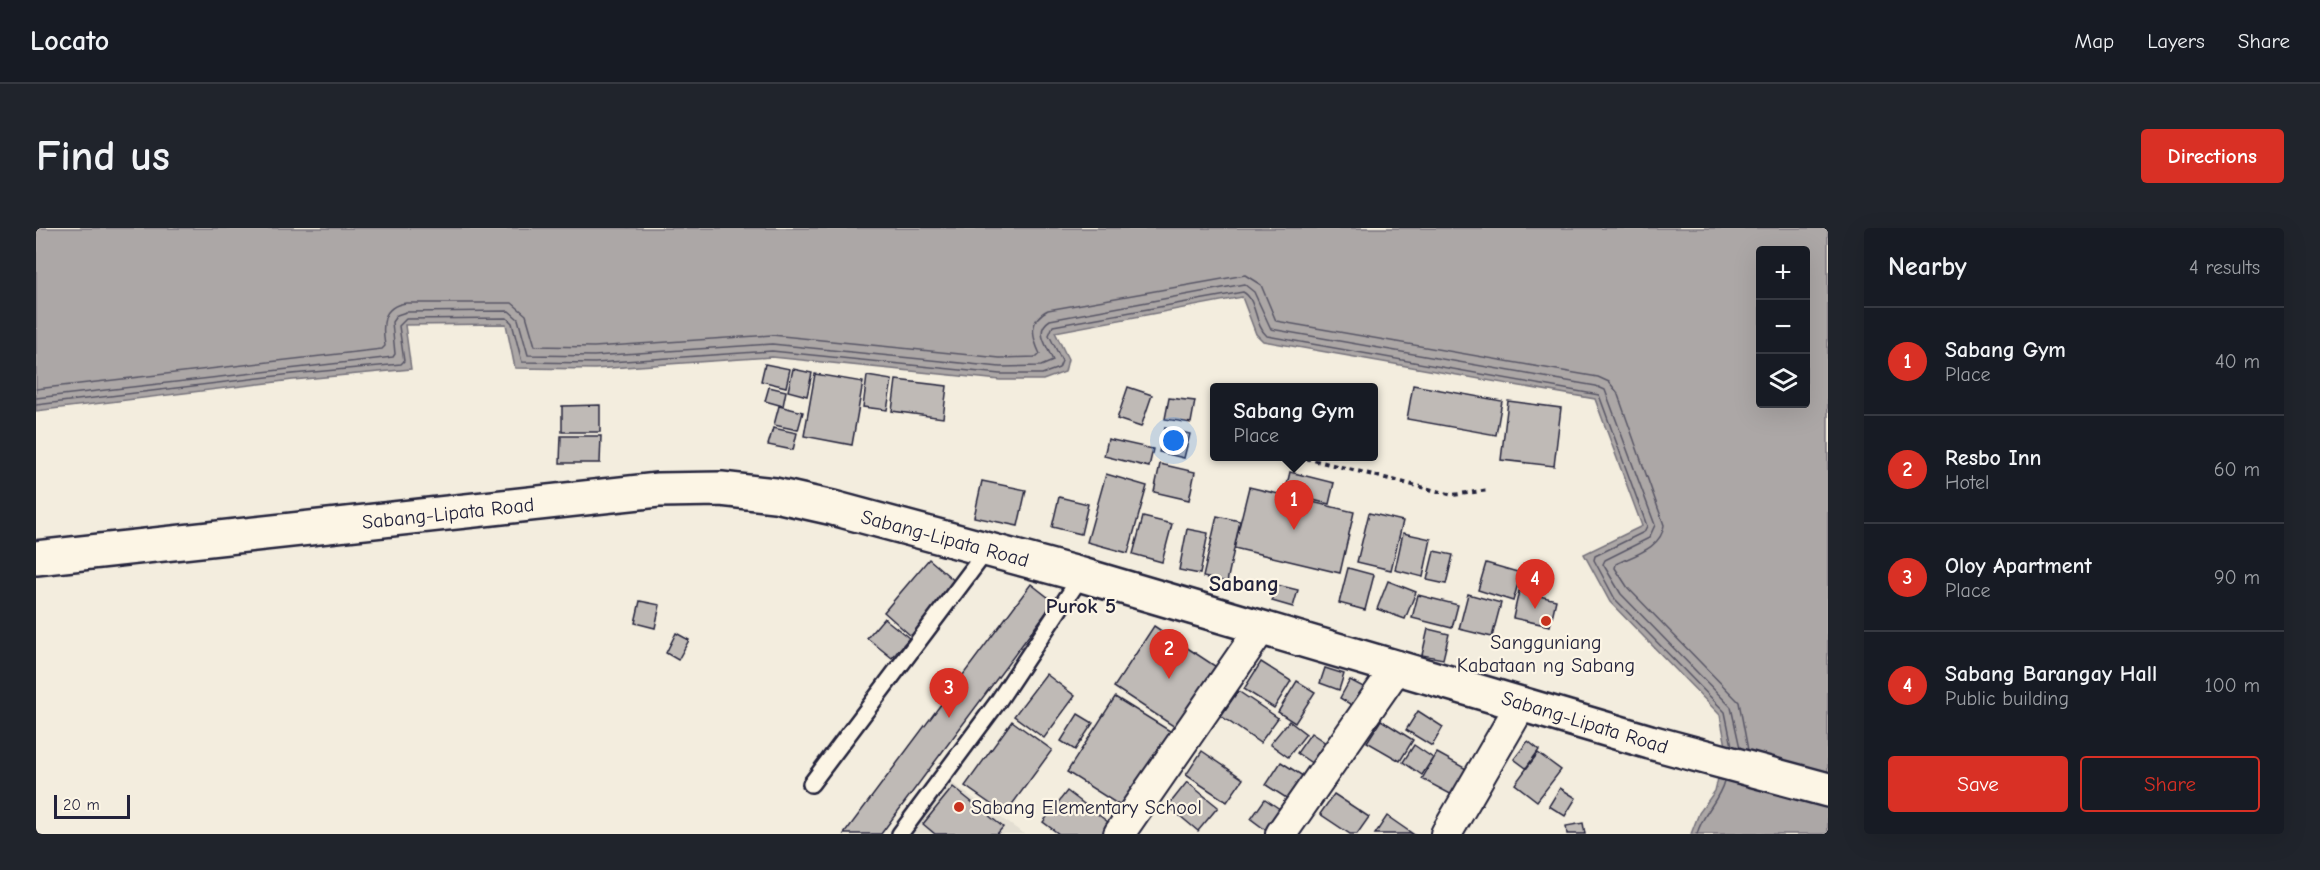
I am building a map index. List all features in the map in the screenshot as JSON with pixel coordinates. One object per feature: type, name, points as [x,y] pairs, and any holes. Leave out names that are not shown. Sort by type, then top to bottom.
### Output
[{"type":"main road","name":"Sabang-Lipata Road","points":[[36,558],[658,490],[721,489],[775,495],[833,508],[1082,575],[1398,666],[1650,742],[1828,790]]},
{"type":"street","points":[[1119,834],[1262,627]]},
{"type":"street","points":[[1281,834],[1398,666]]},
{"type":"street","points":[[1446,834],[1522,703]]},
{"type":"lane","points":[[811,784],[987,550]]},
{"type":"lane","points":[[900,834],[997,703],[1082,575]]},
{"type":"path","points":[[1317,461],[1453,495],[1489,490]]},
{"type":"shaded area","name":"Sabang Elementary School","points":[[949,781],[1024,834],[911,834]]},
{"type":"water","points":[[36,228],[1828,228],[1828,834],[1691,834],[1699,813],[1715,791],[1726,746],[1720,715],[1610,602],[1584,554],[1642,526],[1595,399],[1263,341],[1256,334],[1242,297],[1055,332],[1068,359],[1065,372],[1043,380],[1000,380],[772,357],[595,369],[515,368],[506,324],[405,325],[411,369],[293,380],[36,411]]},
{"type":"building","points":[[765,364],[790,369],[786,387],[761,381]]},
{"type":"building","points":[[793,369],[812,373],[807,396],[788,391]]},
{"type":"building","points":[[815,374],[863,382],[852,445],[804,436]]},
{"type":"building","points":[[867,376],[892,380],[887,410],[863,407]]},
{"type":"building","points":[[896,380],[947,386],[943,418],[892,411]]},
{"type":"building","points":[[1413,385],[1502,401],[1496,435],[1407,419]]},
{"type":"building","points":[[769,387],[786,391],[783,406],[765,401]]},
{"type":"building","points":[[1128,387],[1152,395],[1141,427],[1117,419]]},
{"type":"building","points":[[1169,398],[1195,401],[1191,423],[1165,419]]},
{"type":"building","points":[[1508,401],[1561,408],[1554,466],[1501,460]]},
{"type":"building","points":[[600,405],[600,432],[562,432],[562,406]]},
{"type":"building","points":[[779,406],[803,412],[798,430],[774,425]]},
{"type":"building","points":[[773,428],[797,433],[793,450],[768,445]]},
{"type":"building","points":[[1165,428],[1190,434],[1184,458],[1159,452]]},
{"type":"building","points":[[561,436],[601,436],[600,463],[560,463]]},
{"type":"building","points":[[1108,439],[1153,449],[1149,467],[1104,456]]},
{"type":"building","points":[[1160,464],[1195,472],[1189,500],[1154,492]]},
{"type":"building","points":[[1290,472],[1334,483],[1329,504],[1285,493]]},
{"type":"building","points":[[1106,474],[1147,486],[1128,553],[1087,542]]},
{"type":"building","points":[[982,481],[1026,490],[1018,526],[974,517]]},
{"type":"building","points":[[1249,487],[1354,512],[1340,573],[1234,548]]},
{"type":"building","points":[[1059,497],[1088,504],[1081,534],[1052,527]]},
{"type":"building","points":[[1369,513],[1403,521],[1391,570],[1357,562]]},
{"type":"building","points":[[1217,516],[1240,521],[1227,582],[1203,577]]},
{"type":"building","points":[[1143,517],[1172,524],[1162,562],[1133,554]]},
{"type":"building","points":[[1187,529],[1208,533],[1200,574],[1179,570]]},
{"type":"building","points":[[1403,533],[1431,539],[1423,577],[1395,570]]},
{"type":"building","points":[[1434,551],[1453,555],[1446,584],[1427,580]]},
{"type":"building","points":[[929,559],[957,583],[911,636],[884,612]]},
{"type":"building","points":[[1486,563],[1521,573],[1513,601],[1478,590]]},
{"type":"building","points":[[1348,568],[1374,575],[1365,610],[1339,603]]},
{"type":"building","points":[[1388,581],[1416,592],[1405,619],[1377,609]]},
{"type":"building","points":[[1031,584],[1054,602],[881,834],[844,834]]},
{"type":"building","points":[[1277,585],[1298,590],[1293,607],[1272,601]]},
{"type":"building","points":[[1519,591],[1556,600],[1550,626],[1513,618]]},
{"type":"building","points":[[1468,594],[1501,603],[1492,637],[1459,629]]},
{"type":"building","points":[[1418,595],[1458,605],[1452,628],[1412,618]]},
{"type":"building","points":[[640,601],[660,605],[655,628],[635,623]]},
{"type":"building","points":[[884,618],[909,638],[892,658],[867,638]]},
{"type":"building","points":[[1154,626],[1224,672],[1184,733],[1114,687]]},
{"type":"building","points":[[1428,629],[1449,634],[1443,659],[1422,655]]},
{"type":"building","points":[[676,633],[689,640],[678,660],[666,653]]},
{"type":"building","points":[[1261,662],[1291,681],[1274,708],[1244,689]]},
{"type":"building","points":[[1325,668],[1344,674],[1339,690],[1320,683]]},
{"type":"building","points":[[1046,674],[1075,696],[1044,738],[1014,716]]},
{"type":"building","points":[[1350,680],[1369,690],[1358,709],[1340,698]]},
{"type":"building","points":[[1297,681],[1315,692],[1295,723],[1278,712]]},
{"type":"building","points":[[1238,691],[1278,718],[1260,743],[1221,716]]},
{"type":"building","points":[[1115,697],[1178,736],[1130,812],[1067,772]]},
{"type":"building","points":[[1418,711],[1443,727],[1432,746],[1406,730]]},
{"type":"building","points":[[1078,714],[1093,723],[1075,750],[1061,741]]},
{"type":"building","points":[[1381,720],[1413,740],[1400,761],[1367,742]]},
{"type":"building","points":[[1012,721],[1052,750],[1005,814],[965,786]]},
{"type":"building","points":[[1289,721],[1306,734],[1288,757],[1270,744]]},
{"type":"building","points":[[1311,733],[1329,745],[1316,766],[1297,753]]},
{"type":"building","points":[[1528,741],[1539,750],[1526,768],[1514,759]]},
{"type":"building","points":[[1414,745],[1433,758],[1422,775],[1403,762]]},
{"type":"building","points":[[1202,751],[1243,779],[1227,802],[1186,775]]},
{"type":"building","points":[[1437,753],[1470,771],[1456,797],[1422,779]]},
{"type":"building","points":[[1538,753],[1561,770],[1537,801],[1515,784]]},
{"type":"building","points":[[1281,762],[1306,778],[1291,801],[1266,785]]},
{"type":"building","points":[[1187,782],[1218,807],[1198,831],[1168,806]]},
{"type":"building","name":"Sabang Elementary School","points":[[953,787],[1003,827],[997,834],[935,834],[923,824]]},
{"type":"building","points":[[1560,788],[1576,798],[1565,816],[1549,806]]},
{"type":"building","points":[[1067,791],[1112,825],[1104,834],[1059,834],[1043,822]]},
{"type":"building","points":[[1334,794],[1369,817],[1357,834],[1350,834],[1320,814]]},
{"type":"building","points":[[1265,799],[1287,814],[1271,834],[1251,819]]},
{"type":"building","points":[[1387,816],[1413,834],[1375,834]]},
{"type":"building","points":[[1583,823],[1585,834],[1567,834],[1566,826]]},
{"type":"place","name":"Sabang Gym","points":[[1294,530]]},
{"type":"place","name":"Sabang Barangay Hall","points":[[1535,609]]},
{"type":"place","name":"Sangguniang Kabataan ng Sabang","points":[[1546,621]]},
{"type":"place","name":"Resbo Inn","points":[[1169,679]]},
{"type":"place","name":"Oloy Apartment","points":[[949,718]]},
{"type":"place","name":"Sabang Elementary School","points":[[959,807]]},
{"type":"district","name":"Sabang","points":[[1244,583]]},
{"type":"district","name":"Purok 5","points":[[1081,606]]}]
